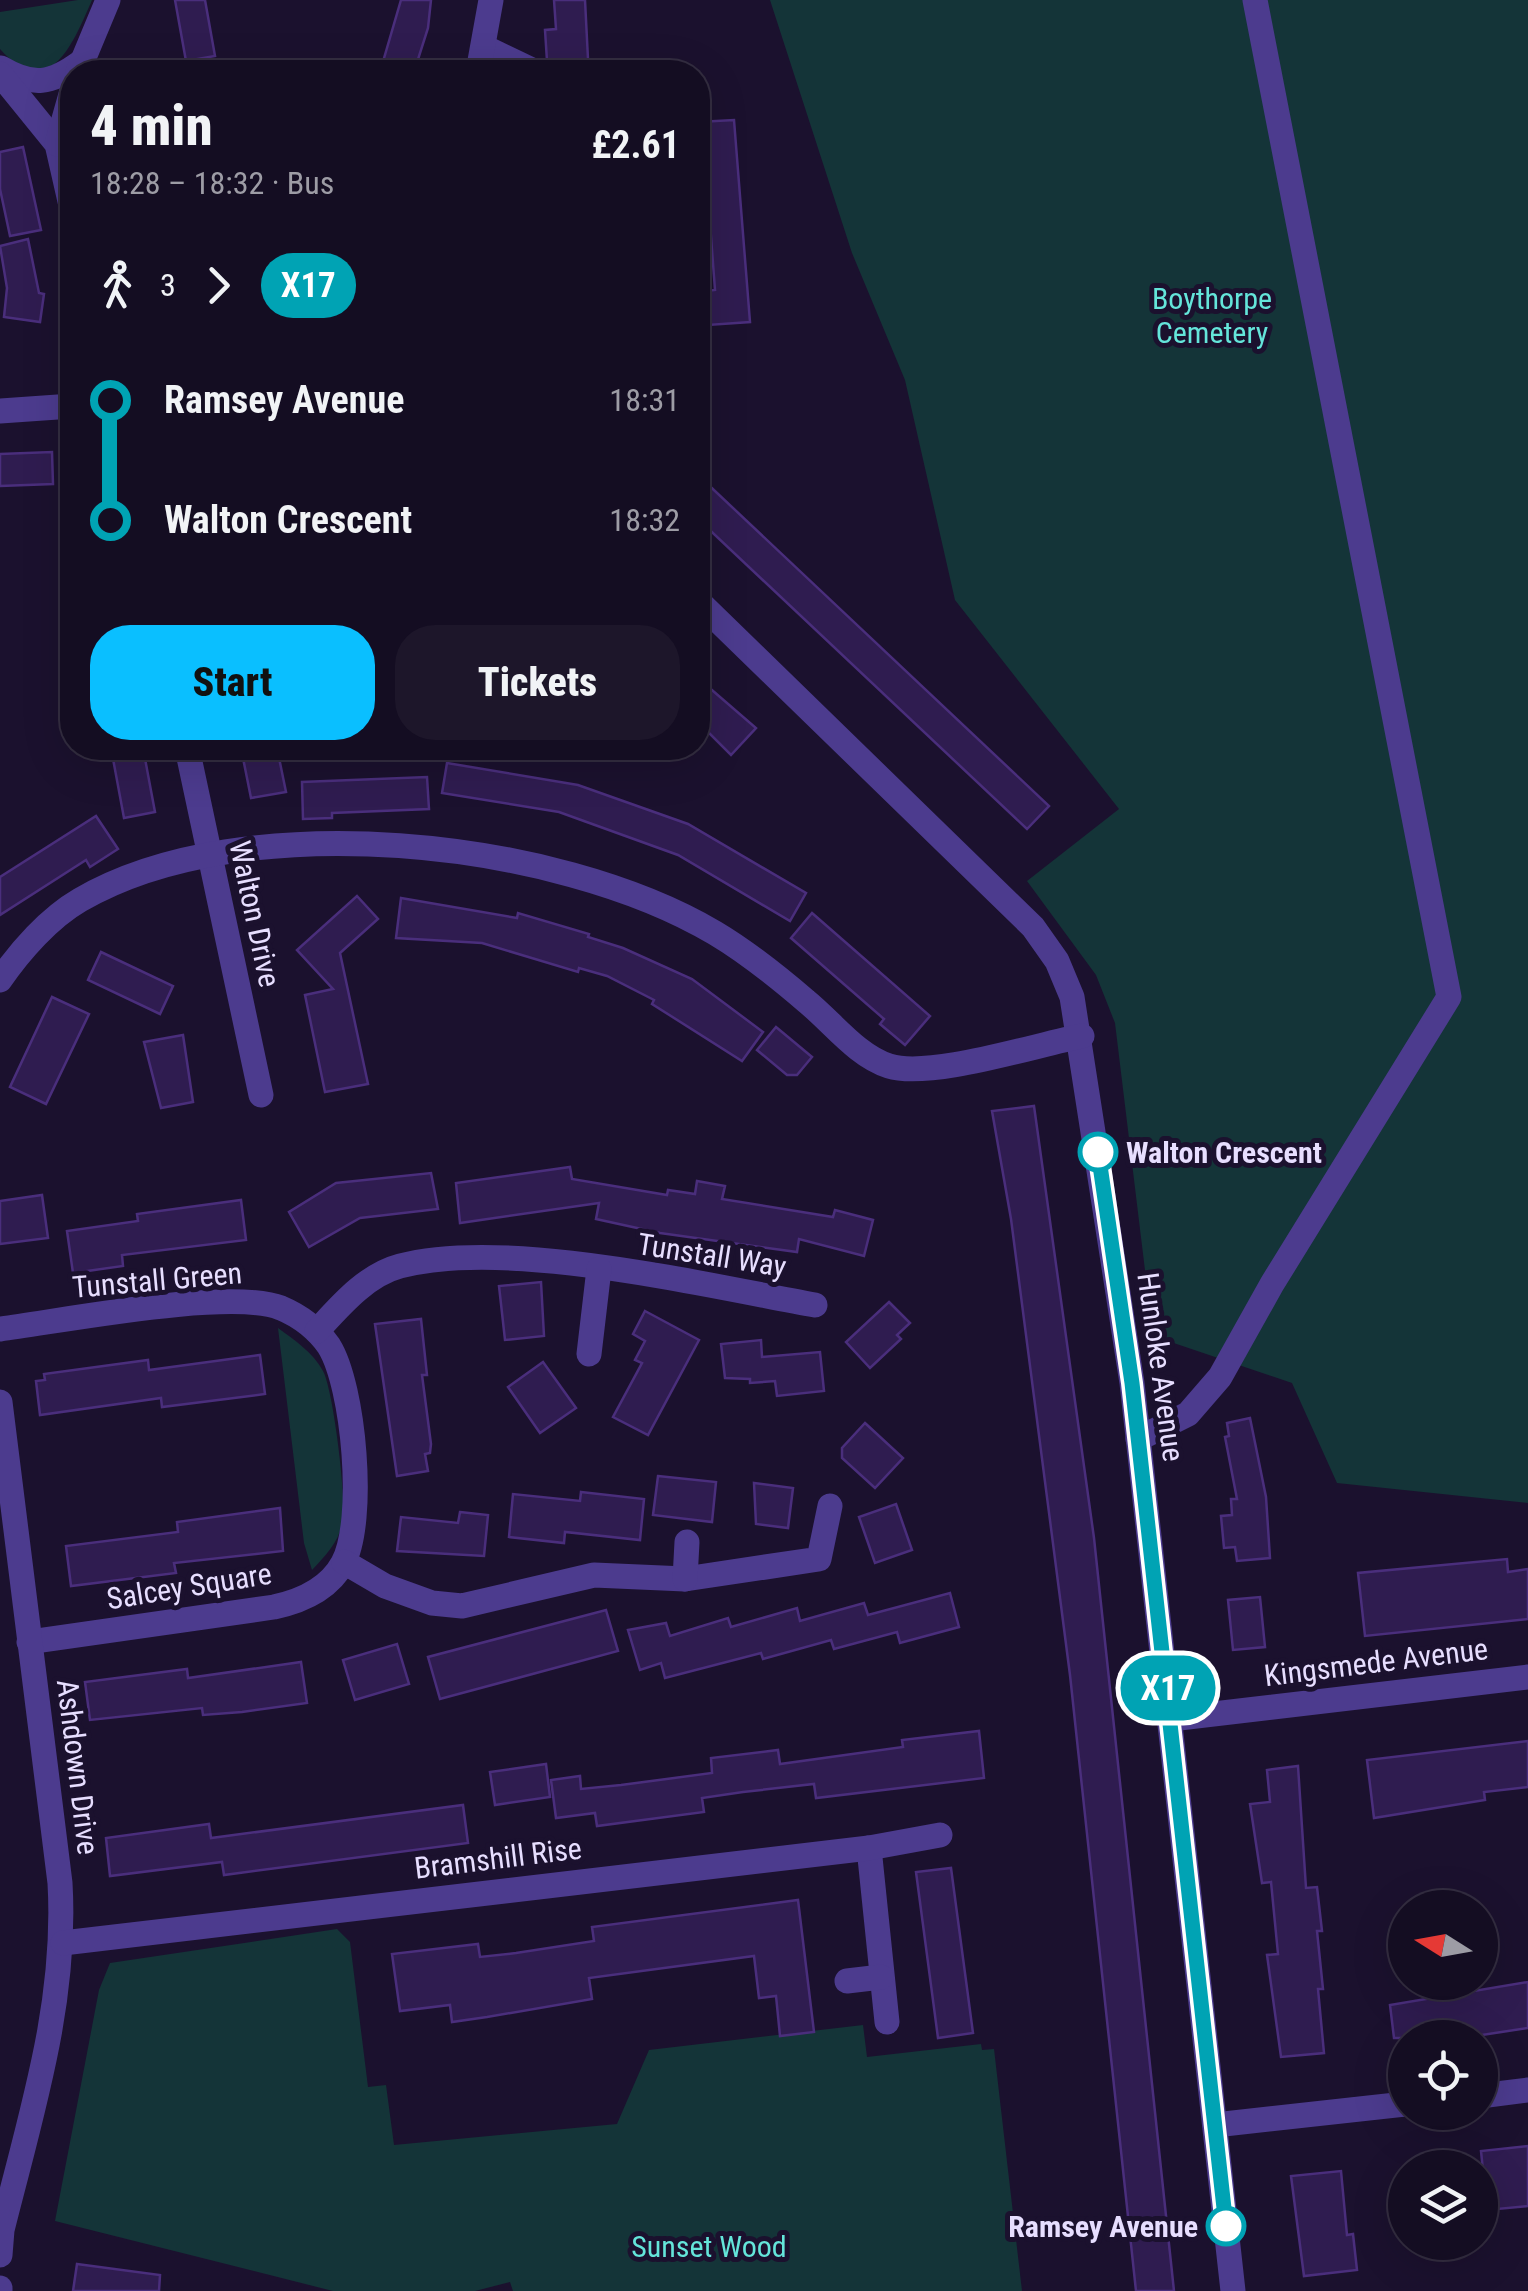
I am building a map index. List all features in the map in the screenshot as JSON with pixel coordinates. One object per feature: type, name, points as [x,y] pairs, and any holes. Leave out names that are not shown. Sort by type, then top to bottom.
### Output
[{"type":"street","points":[[82,60],[108,0]]},
{"type":"street","points":[[482,60],[491,0]]},
{"type":"street","points":[[1138,1438],[1188,1414],[1220,1377],[1282,1267],[1449,998],[1255,0]]},
{"type":"street","points":[[0,71],[24,82],[60,78]]},
{"type":"street","points":[[0,71],[57,144],[60,157]]},
{"type":"street","points":[[57,144],[60,133]]},
{"type":"street","points":[[0,410],[60,407]]},
{"type":"street","name":"Hunloke Avenue","points":[[710,614],[1033,928],[1064,979],[1082,1036],[1138,1438],[1234,2291]]},
{"type":"street","name":"Walton Drive","points":[[190,760],[261,1094]]},
{"type":"street","points":[[0,980],[51,922],[76,902],[148,870],[210,857],[312,844],[426,847],[515,860],[597,880],[649,898],[717,934],[806,1001],[873,1059],[905,1070],[1082,1036]]},
{"type":"street","name":"Tunstall Way","points":[[317,1331],[354,1292],[396,1266],[448,1258],[518,1259],[599,1269],[815,1305]]},
{"type":"street","name":"Tunstall Way","points":[[589,1354],[599,1269]]},
{"type":"street","name":"Tunstall Green","points":[[0,1329],[241,1301],[278,1307],[317,1331]]},
{"type":"street","points":[[317,1331],[340,1370],[347,1412],[355,1530],[344,1562],[386,1586],[432,1603],[462,1606],[594,1576],[685,1579],[820,1559],[830,1506]]},
{"type":"street","name":"Ashdown Drive","points":[[0,1402],[60,1883],[63,1943],[55,2020],[0,2255]]},
{"type":"street","points":[[685,1579],[687,1542]]},
{"type":"street","name":"Salcey Square","points":[[29,1642],[292,1603],[328,1582],[344,1562]]},
{"type":"street","name":"Kingsmede Avenue","points":[[1171,1719],[1528,1676]]},
{"type":"street","name":"Bramshill Rise","points":[[63,1943],[869,1848],[940,1836]]},
{"type":"street","points":[[869,1848],[887,2022]]},
{"type":"street","points":[[846,1980],[881,1977]]},
{"type":"street","points":[[1498,2094],[1528,2090]]},
{"type":"street","points":[[1215,2126],[1388,2106]]},
{"type":"green space","points":[[92,0],[68,48],[46,69],[33,71],[18,65],[0,49],[0,12]]},
{"type":"green space","name":"Boythorpe Cemetery","points":[[770,0],[1528,0],[1528,1503],[1337,1483],[1292,1383],[1153,1336],[1115,1023],[1096,975],[1027,881],[1119,809],[955,600],[905,380],[852,253]]},
{"type":"green space","points":[[278,1328],[309,1352],[323,1371],[338,1442],[342,1526],[332,1547],[312,1570],[304,1543]]},
{"type":"green space","name":"Sunset Wood","points":[[337,1929],[350,1942],[368,2087],[386,2085],[394,2145],[617,2124],[649,2050],[863,2025],[867,2057],[981,2044],[982,2050],[994,2049],[1022,2291],[513,2291],[510,2282],[475,2291],[333,2291],[55,2221],[99,1990],[110,1963]]},
{"type":"building","points":[[175,0],[205,0],[215,56],[186,60]]},
{"type":"building","points":[[401,0],[431,0],[428,28],[418,60],[384,60]]},
{"type":"building","points":[[554,0],[585,0],[588,59],[547,60],[545,30],[556,29]]},
{"type":"building","points":[[734,120],[750,322],[710,325],[710,290],[715,290],[710,224],[710,121]]},
{"type":"building","points":[[23,147],[41,230],[10,236],[0,189],[0,152]]},
{"type":"building","points":[[28,239],[39,293],[44,294],[40,322],[4,317],[7,288],[0,246]]},
{"type":"building","points":[[52,452],[53,484],[0,486],[0,454]]},
{"type":"building","points":[[710,486],[1049,806],[1027,829],[710,530]]},
{"type":"building","points":[[710,688],[756,728],[731,755],[710,734]]},
{"type":"building","points":[[113,760],[145,760],[155,812],[124,818]]},
{"type":"building","points":[[243,760],[279,760],[286,792],[251,798]]},
{"type":"building","points":[[447,763],[578,785],[688,824],[806,893],[790,921],[678,855],[559,812],[442,793]]},
{"type":"building","points":[[427,777],[429,809],[332,813],[332,818],[303,819],[302,782]]},
{"type":"building","points":[[96,816],[118,849],[90,867],[86,860],[0,915],[0,877]]},
{"type":"building","points":[[357,896],[378,919],[340,953],[368,1084],[325,1092],[305,995],[333,989],[297,950]]},
{"type":"building","points":[[401,898],[517,918],[518,913],[589,934],[588,937],[692,979],[763,1032],[742,1061],[652,1004],[654,1000],[607,976],[579,968],[578,972],[482,943],[396,938]]},
{"type":"building","points":[[812,913],[930,1016],[905,1045],[880,1024],[884,1019],[791,938]]},
{"type":"building","points":[[101,952],[173,986],[160,1014],[88,980]]},
{"type":"building","points":[[52,997],[89,1014],[46,1104],[10,1087]]},
{"type":"building","points":[[776,1027],[812,1057],[797,1075],[787,1075],[757,1050]]},
{"type":"building","points":[[183,1035],[193,1102],[161,1108],[144,1042]]},
{"type":"building","points":[[1034,1106],[1094,1538],[1174,2291],[1136,2291],[1070,1675],[1011,1219],[992,1111]]},
{"type":"building","points":[[570,1167],[572,1179],[667,1195],[668,1190],[695,1194],[697,1181],[725,1186],[722,1199],[833,1217],[835,1210],[873,1220],[864,1256],[799,1239],[797,1252],[660,1233],[596,1219],[599,1203],[460,1223],[456,1183]]},
{"type":"building","points":[[431,1173],[438,1209],[360,1218],[309,1247],[289,1212],[336,1183]]},
{"type":"building","points":[[42,1195],[48,1238],[0,1244],[0,1201]]},
{"type":"building","points":[[241,1200],[246,1240],[122,1255],[123,1266],[73,1273],[67,1231],[138,1221],[137,1214]]},
{"type":"building","points":[[541,1282],[544,1336],[505,1340],[499,1286]]},
{"type":"building","points":[[889,1302],[910,1323],[897,1335],[901,1339],[870,1368],[846,1342]]},
{"type":"building","points":[[645,1311],[699,1340],[648,1435],[613,1417],[642,1363],[635,1360],[645,1341],[633,1334]]},
{"type":"building","points":[[421,1319],[427,1375],[422,1375],[431,1444],[430,1453],[425,1454],[428,1471],[397,1476],[375,1324]]},
{"type":"building","points":[[761,1340],[762,1357],[820,1352],[824,1391],[777,1396],[775,1381],[750,1383],[750,1379],[725,1378],[721,1344]]},
{"type":"building","points":[[260,1355],[265,1394],[162,1407],[161,1398],[40,1415],[36,1381],[45,1380],[44,1374],[148,1360],[149,1370]]},
{"type":"building","points":[[543,1362],[576,1408],[540,1433],[508,1387]]},
{"type":"building","points":[[1250,1418],[1266,1497],[1270,1558],[1237,1561],[1235,1547],[1224,1548],[1221,1516],[1232,1515],[1231,1499],[1237,1499],[1225,1437],[1229,1436],[1227,1423]]},
{"type":"building","points":[[865,1423],[903,1458],[875,1488],[842,1458],[842,1448]]},
{"type":"building","points":[[658,1476],[716,1482],[712,1522],[653,1515]]},
{"type":"building","points":[[754,1483],[793,1488],[788,1528],[756,1524]]},
{"type":"building","points":[[581,1492],[644,1499],[640,1540],[565,1532],[564,1543],[509,1537],[513,1494],[580,1501]]},
{"type":"building","points":[[896,1504],[912,1550],[875,1563],[859,1517]]},
{"type":"building","points":[[280,1508],[283,1551],[174,1563],[176,1573],[71,1586],[66,1546],[178,1532],[177,1522]]},
{"type":"building","points":[[460,1512],[488,1515],[484,1556],[397,1551],[401,1517],[458,1523]]},
{"type":"building","points":[[1507,1559],[1508,1572],[1528,1569],[1528,1619],[1365,1636],[1358,1573]]},
{"type":"building","points":[[950,1593],[959,1627],[900,1643],[897,1632],[834,1649],[831,1640],[763,1659],[761,1653],[665,1678],[661,1663],[640,1670],[628,1630],[666,1623],[670,1636],[728,1618],[731,1627],[797,1608],[800,1621],[864,1603],[868,1615]]},
{"type":"building","points":[[1260,1597],[1265,1647],[1233,1650],[1228,1600]]},
{"type":"building","points":[[606,1610],[618,1651],[440,1699],[428,1657]]},
{"type":"building","points":[[397,1644],[409,1684],[355,1700],[343,1660]]},
{"type":"building","points":[[301,1662],[307,1703],[242,1712],[203,1715],[202,1708],[90,1720],[85,1682],[187,1669],[188,1678]]},
{"type":"building","points":[[979,1731],[984,1778],[816,1798],[814,1784],[743,1792],[702,1798],[704,1812],[597,1826],[595,1813],[556,1818],[551,1780],[580,1776],[581,1789],[621,1785],[712,1773],[711,1758],[778,1750],[780,1764],[903,1747],[902,1740]]},
{"type":"building","points":[[1528,1741],[1528,1787],[1484,1792],[1485,1800],[1374,1818],[1367,1760]]},
{"type":"building","points":[[546,1764],[550,1797],[495,1805],[490,1772]]},
{"type":"building","points":[[1298,1766],[1306,1888],[1317,1887],[1322,1931],[1317,1931],[1324,2053],[1281,2057],[1267,1955],[1278,1954],[1271,1882],[1262,1883],[1250,1804],[1270,1802],[1267,1770]]},
{"type":"building","points":[[463,1805],[468,1843],[224,1875],[222,1862],[110,1876],[106,1838],[209,1824],[211,1838]]},
{"type":"building","points":[[951,1868],[973,2033],[938,2038],[916,1872]]},
{"type":"building","points":[[798,1900],[814,2032],[780,2036],[776,1996],[759,1998],[754,1956],[589,1978],[592,1999],[487,2017],[452,2022],[450,2005],[400,2011],[392,1954],[478,1944],[480,1957],[516,1953],[594,1941],[592,1927]]},
{"type":"building","points":[[1528,1982],[1528,2028],[1498,2033],[1498,2020],[1392,2020],[1390,2005],[1420,2000],[1498,2000],[1498,1987]]},
{"type":"building","points":[[1528,2146],[1528,2206],[1498,2209],[1498,2150],[1490,2150]]},
{"type":"building","points":[[1341,2171],[1347,2235],[1353,2234],[1357,2270],[1304,2276],[1291,2176]]},
{"type":"building","points":[[77,2264],[160,2275],[159,2291],[73,2291]]},
{"type":"bus line","name":"X17","points":[[1098,1152],[1132,1383],[1226,2226]]},
{"type":"place","name":"Walton Crescent","points":[[1098,1152]]},
{"type":"place","name":"Ramsey Avenue","points":[[1226,2226]]}]
